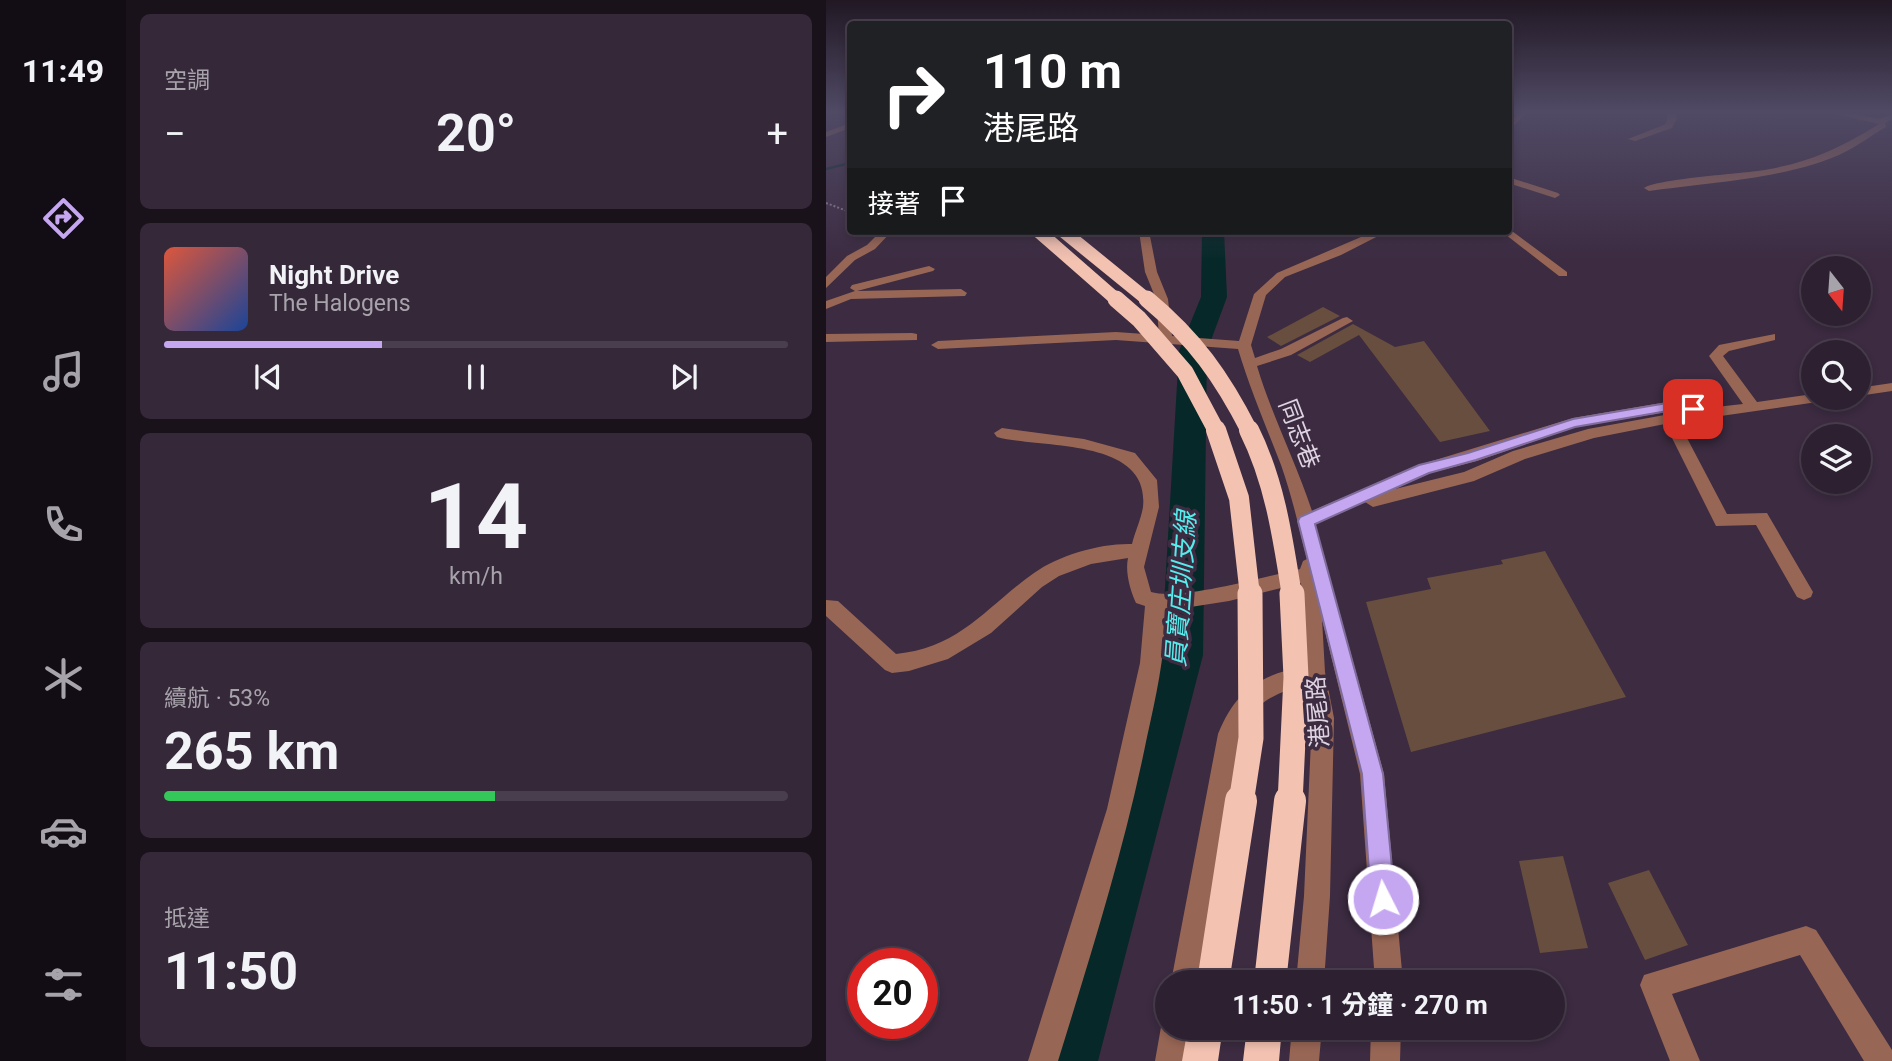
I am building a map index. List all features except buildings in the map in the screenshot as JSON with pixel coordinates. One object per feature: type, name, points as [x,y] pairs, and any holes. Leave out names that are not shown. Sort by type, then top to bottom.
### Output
[{"type":"highway","points":[[1043,235],[1139,319],[1185,372],[1218,434],[1239,498],[1250,580],[1251,738],[1215,970]]},
{"type":"highway","points":[[1068,235],[1160,310],[1201,352],[1250,425],[1267,464],[1283,526],[1291,587],[1295,672],[1294,766],[1271,970]]},
{"type":"highway","points":[[1200,1061],[1204,1040]]},
{"type":"highway","points":[[1261,1061],[1263,1040]]},
{"type":"street","points":[[1649,187],[1761,173],[1808,162]]},
{"type":"street","points":[[1512,181],[1555,195]]},
{"type":"street","points":[[826,284],[851,258],[871,247],[883,235]]},
{"type":"street","points":[[1145,235],[1151,272],[1162,299],[1166,341]]},
{"type":"street","points":[[939,345],[1116,336],[1244,345],[1260,294],[1281,275],[1375,235]]},
{"type":"street","points":[[1511,235],[1563,274]]},
{"type":"street","points":[[826,296],[929,269]]},
{"type":"street","points":[[826,305],[849,295],[961,293]]},
{"type":"street","points":[[1250,364],[1286,352],[1347,321]]},
{"type":"street","points":[[826,338],[912,337]]},
{"type":"street","points":[[1754,408],[1716,356],[1724,348],[1770,337]]},
{"type":"street","name":"同志巷","points":[[1244,345],[1258,392],[1290,468],[1306,521]]},
{"type":"street","points":[[1871,390],[1892,387]]},
{"type":"street","points":[[1306,521],[1468,477],[1520,455],[1593,433],[1707,413],[1801,401]]},
{"type":"street","points":[[1306,521],[1424,469],[1471,457],[1573,423],[1679,405],[1707,413]]},
{"type":"street","points":[[1670,419],[1722,521],[1761,518],[1804,592]]},
{"type":"street","points":[[1002,433],[1084,444],[1129,457],[1149,480],[1151,507],[1135,567],[1143,597],[1158,603],[1229,593],[1309,574]]},
{"type":"street","points":[[1306,521],[1373,774],[1388,970]]},
{"type":"street","name":"港尾路","points":[[1306,521],[1315,672],[1323,718],[1317,896],[1311,970]]},
{"type":"street","points":[[826,608],[831,607],[892,664],[914,663],[937,656],[967,639],[1051,572],[1115,552],[1130,550],[1137,556]]},
{"type":"street","points":[[1043,1061],[1102,875],[1129,773],[1157,634],[1158,603]]},
{"type":"street","points":[[1187,970],[1229,734],[1235,715],[1260,690],[1275,682],[1315,672]]},
{"type":"street","points":[[1685,1061],[1654,985],[1806,940],[1881,1061]]},
{"type":"street","points":[[1170,1061],[1174,1040]]},
{"type":"street","points":[[1304,1061],[1306,1040]]},
{"type":"street","points":[[1385,1061],[1386,1040]]},
{"type":"path","points":[[826,203],[847,211]]},
{"type":"waterway","points":[[826,169],[847,164]]},
{"type":"waterway","name":"員寶庄圳支線","points":[[1066,1061],[1182,655],[1193,351],[1214,297],[1213,235]]},
{"type":"route","points":[[1383,899],[1373,774],[1306,521],[1424,469],[1471,457],[1573,423],[1679,405],[1693,409]]}]
